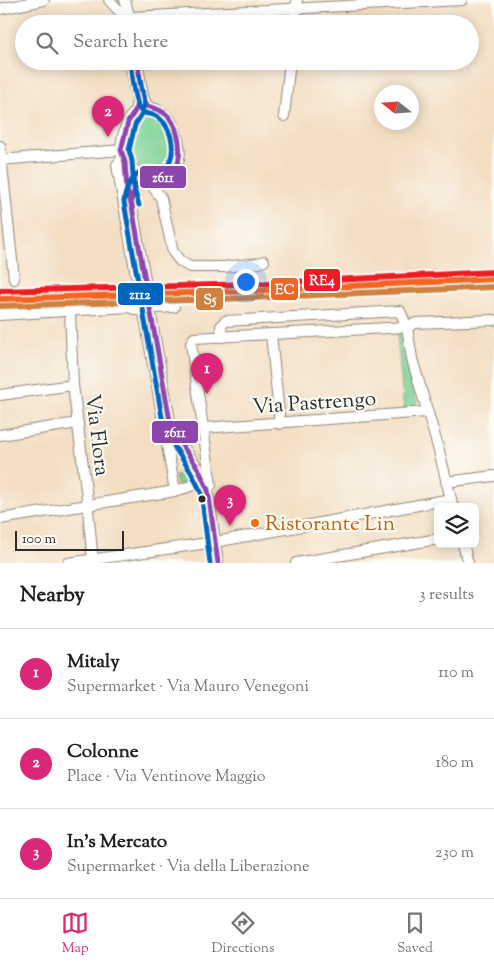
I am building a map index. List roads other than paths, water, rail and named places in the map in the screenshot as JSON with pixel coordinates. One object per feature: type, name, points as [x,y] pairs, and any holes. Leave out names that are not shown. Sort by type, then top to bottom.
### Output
[{"type":"street","points":[[0,9],[44,0]]},
{"type":"street","points":[[109,0],[123,15]]},
{"type":"street","points":[[125,0],[127,15]]},
{"type":"street","points":[[188,15],[297,4],[462,0]]},
{"type":"street","points":[[123,156],[116,165],[141,277],[123,156],[128,122],[137,102],[132,70]]},
{"type":"street","points":[[139,70],[143,96],[147,106]]},
{"type":"street","points":[[284,116],[289,70]]},
{"type":"street","points":[[134,111],[147,106],[159,109],[174,124],[180,147],[179,158],[174,170],[165,178],[155,180],[146,177]]},
{"type":"street","points":[[0,146],[14,278]]},
{"type":"street","points":[[1,160],[123,156],[146,177],[161,198],[173,252],[180,261],[191,267],[224,267],[264,261],[258,259],[224,261],[191,267]]},
{"type":"street","points":[[131,202],[136,187],[146,177]]},
{"type":"street","points":[[161,198],[165,178]]},
{"type":"street","points":[[0,315],[128,307],[147,314]]},
{"type":"street","points":[[147,314],[156,308],[174,307]]},
{"type":"street","name":"Via Flora","points":[[70,311],[73,385],[88,504],[92,561]]},
{"type":"street","points":[[222,337],[221,326],[225,321],[400,311],[407,327],[412,359],[452,503]]},
{"type":"street","points":[[147,314],[166,440],[176,491]]},
{"type":"street","points":[[147,314],[170,421],[181,444],[198,468],[208,490],[218,563]]},
{"type":"street","points":[[303,333],[303,324],[310,316]]},
{"type":"street","points":[[208,490],[211,485],[192,340],[197,338],[407,327],[416,323],[494,320]]},
{"type":"street","points":[[271,334],[280,424]]},
{"type":"street","points":[[0,395],[73,385]]},
{"type":"street","name":"Via Pastrengo","points":[[204,428],[427,412]]},
{"type":"street","points":[[0,435],[78,423]]},
{"type":"street","points":[[0,519],[176,491],[194,485],[198,468]]},
{"type":"street","points":[[446,482],[494,476]]},
{"type":"street","points":[[68,563],[215,542],[434,506]]},
{"type":"street","points":[[296,563],[434,540]]},
{"type":"street","points":[[464,548],[468,563]]},
{"type":"tunnel","points":[[145,279],[151,316]]},
{"type":"place","name":"Colonne","points":[[108,137]]},
{"type":"place","name":"Mitaly","points":[[207,394]]},
{"type":"place","name":"Ristorante Lin","points":[[255,523]]},
{"type":"place","name":"In's Mercato","points":[[230,526]]}]
